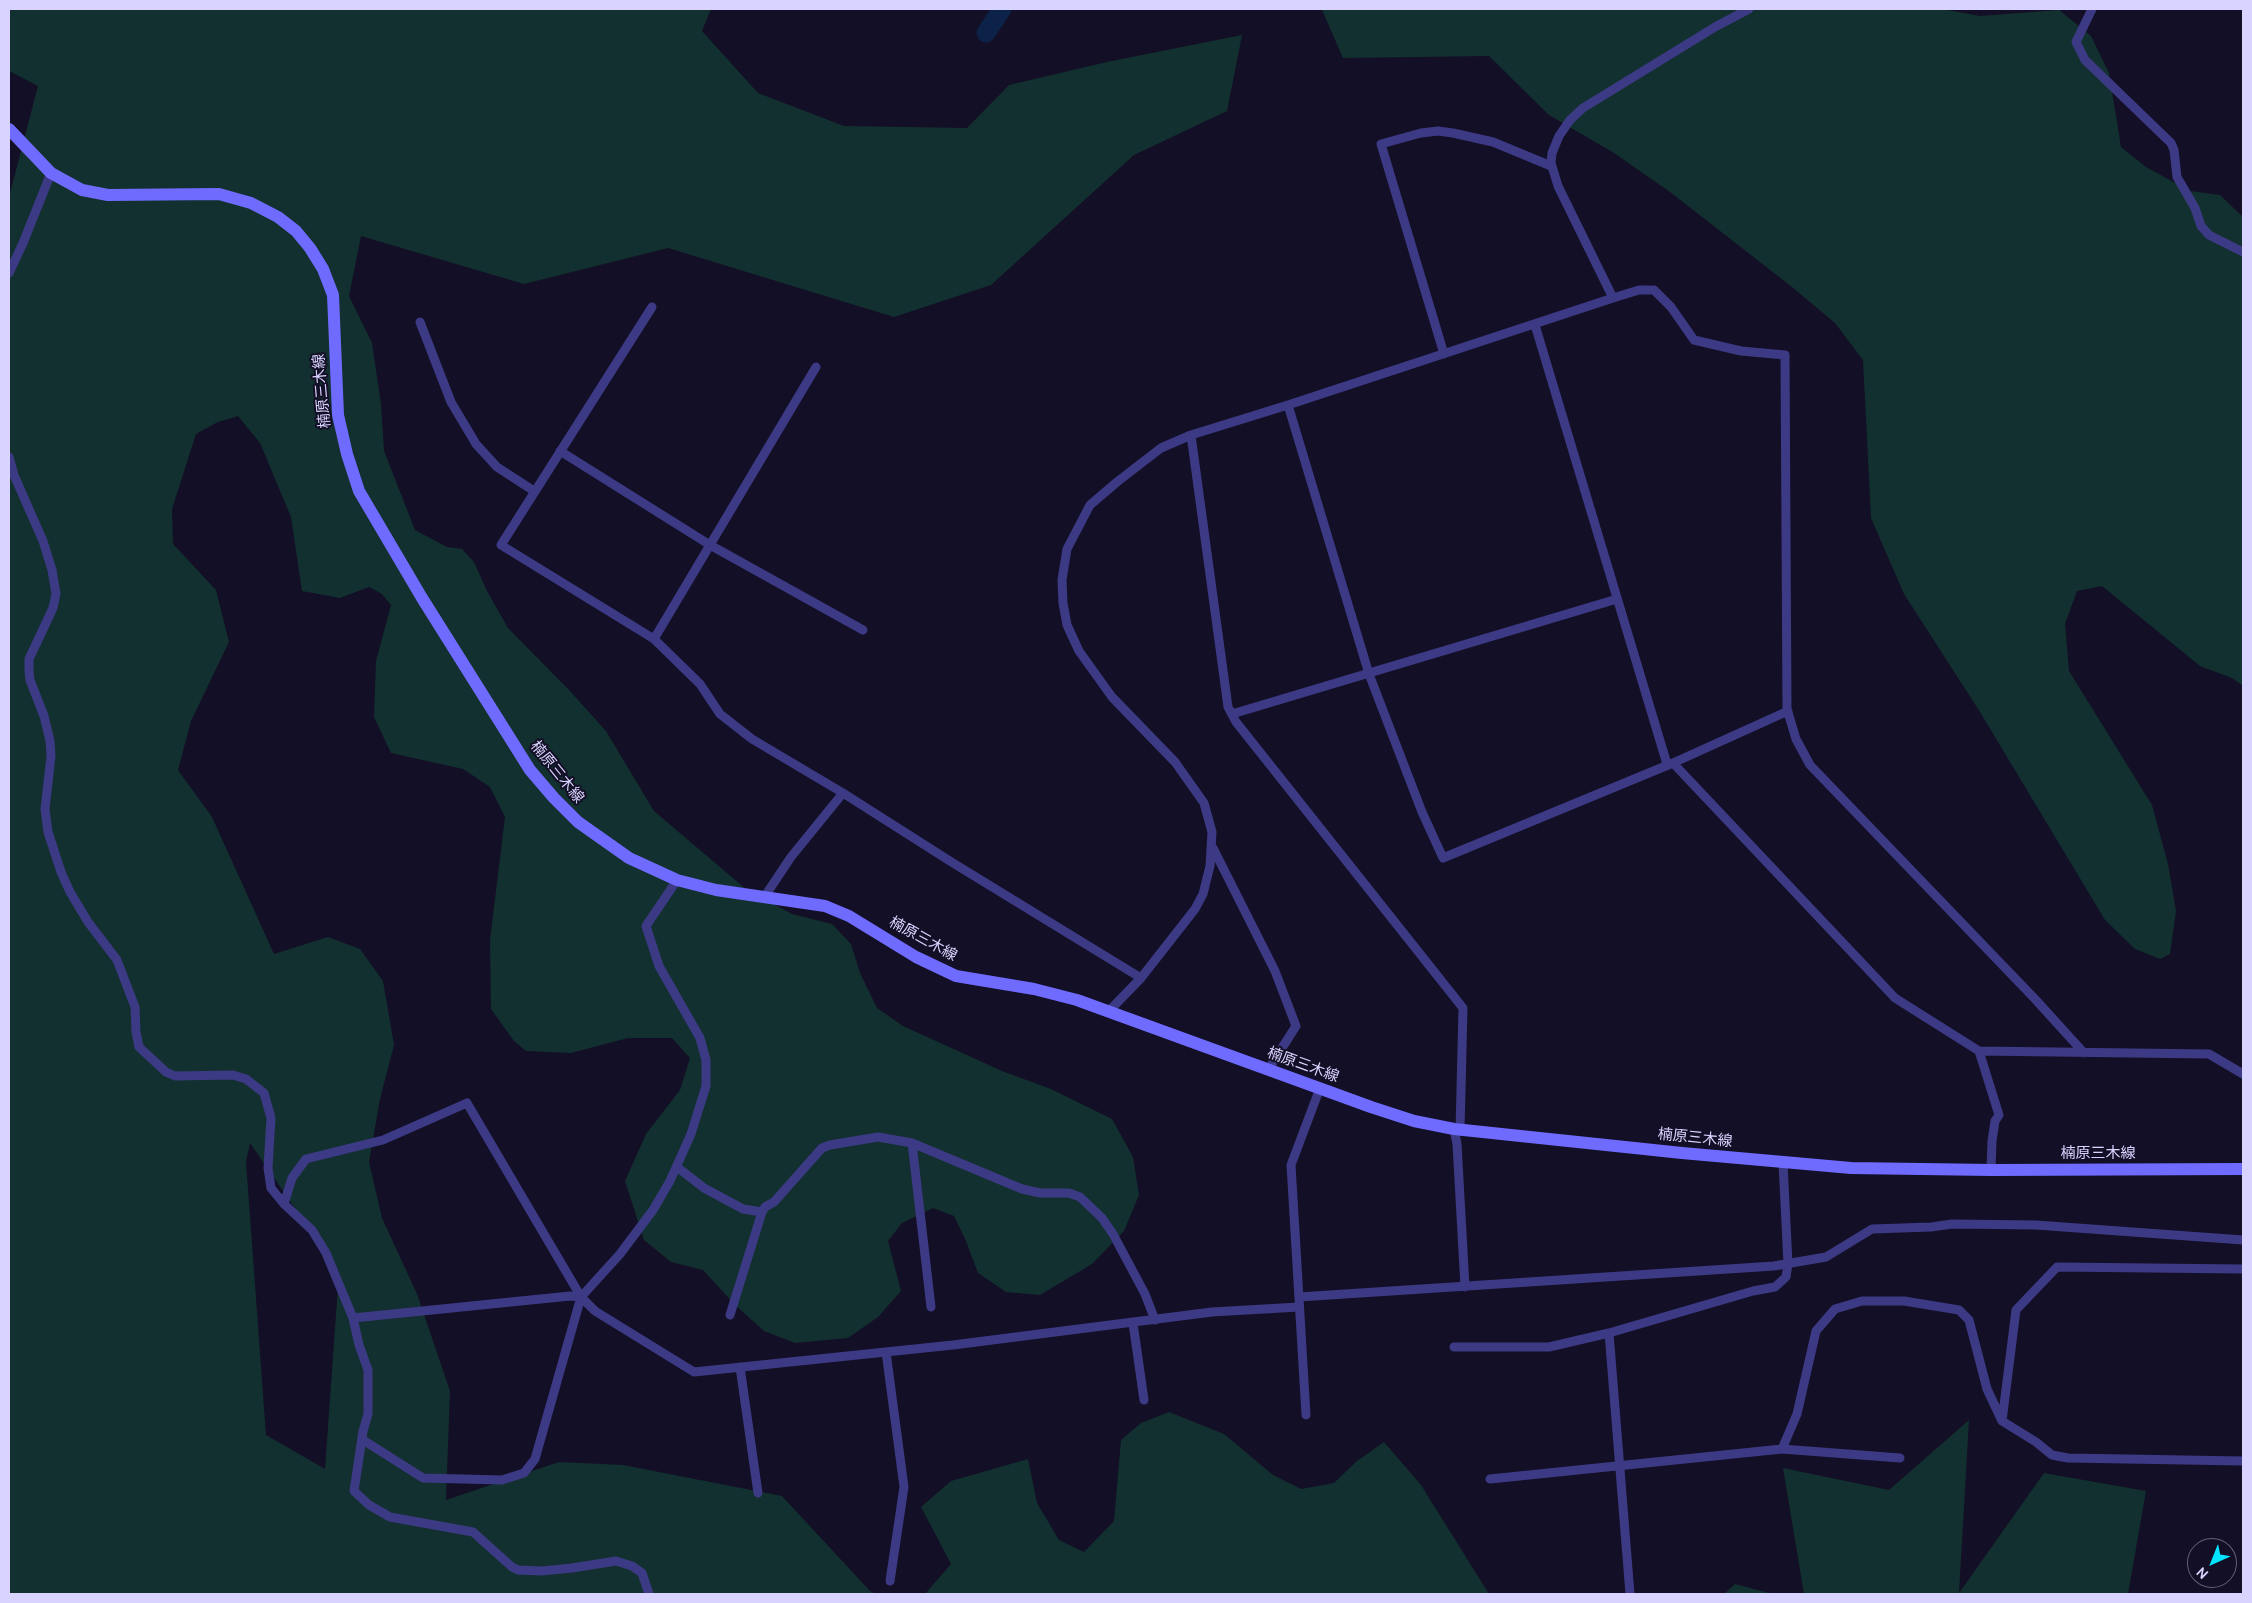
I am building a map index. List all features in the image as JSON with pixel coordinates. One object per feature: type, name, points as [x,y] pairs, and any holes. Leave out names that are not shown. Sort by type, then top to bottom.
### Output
[{"type":"main road","name":"楠原三木線","points":[[9,129],[51,173],[82,190],[108,195],[219,194],[251,203],[278,217],[296,231],[324,269],[333,295],[338,415],[347,454],[360,491],[378,525],[530,770],[578,822],[629,858],[677,880],[716,890],[825,906],[849,916],[916,957],[956,976],[1034,988],[1077,1000],[1414,1121],[1457,1130],[1783,1163],[1896,1170],[2243,1169]]},
{"type":"street","points":[[1613,298],[1558,186],[1552,166],[1552,153],[1559,136],[1570,120],[1583,108],[1714,27],[1749,9]]},
{"type":"street","points":[[2092,9],[2076,42],[2085,60],[2171,143],[2174,150],[2177,177],[2195,208],[2201,226],[2209,235],[2243,252]]},
{"type":"street","points":[[1444,354],[1381,144],[1421,133],[1438,131],[1493,142],[1552,166]]},
{"type":"street","points":[[9,273],[51,173]]},
{"type":"street","points":[[1109,1011],[1141,978],[1195,909],[1203,894],[1210,866],[1212,832],[1204,803],[1175,762],[1112,697],[1095,675],[1067,626],[1062,580],[1067,549],[1090,506],[1161,448],[1190,435],[1288,405],[1613,298],[1639,290],[1654,290],[1671,308],[1694,340],[1741,351],[1785,355],[1788,711],[1794,734],[1810,765],[2035,999],[2084,1053]]},
{"type":"street","points":[[652,307],[501,545],[654,639],[700,684],[720,714],[737,729],[1141,978]]},
{"type":"street","points":[[420,322],[451,402],[476,444],[497,466],[534,492]]},
{"type":"street","points":[[1535,325],[1617,600],[1670,763],[1896,998],[1979,1051],[2209,1054],[2243,1074]]},
{"type":"street","points":[[654,639],[816,367]]},
{"type":"street","points":[[1288,405],[1369,674],[1422,812],[1442,858],[1670,763],[1788,711]]},
{"type":"street","points":[[1190,435],[1228,707],[1236,722],[1463,1008],[1457,1144],[1465,1287]]},
{"type":"street","points":[[560,451],[710,545],[864,630]]},
{"type":"street","points":[[9,457],[14,475],[43,541],[52,570],[56,594],[53,608],[29,659],[29,671],[30,680],[44,716],[50,740],[51,756],[45,809],[48,832],[61,872],[70,892],[88,922],[117,960],[135,1007],[136,1032],[140,1047],[166,1072],[175,1076],[232,1075],[246,1079],[264,1093],[271,1118],[268,1168],[271,1188],[284,1204],[312,1230],[326,1253],[354,1318],[359,1345],[368,1370],[368,1414],[354,1491],[369,1505],[390,1517],[473,1532],[512,1567],[518,1570],[542,1571],[616,1561],[632,1566],[642,1573],[649,1594]]},
{"type":"street","points":[[1232,714],[1617,600]]},
{"type":"street","points":[[765,896],[791,857],[844,794]]},
{"type":"street","points":[[1211,846],[1275,971],[1296,1026],[1268,1070]]},
{"type":"street","points":[[362,1440],[423,1478],[502,1480],[524,1473],[535,1459],[544,1433],[581,1297],[620,1254],[653,1210],[677,1167],[691,1134],[706,1086],[706,1060],[700,1038],[659,966],[646,926],[677,880]]},
{"type":"street","points":[[1979,1051],[1999,1115],[1995,1121],[1992,1140],[1991,1170]]},
{"type":"street","points":[[1306,1415],[1291,1165],[1320,1088]]},
{"type":"street","points":[[284,1204],[292,1178],[306,1159],[383,1140],[467,1103],[581,1297],[595,1311],[694,1372],[886,1352],[1212,1312],[1299,1307]]},
{"type":"street","points":[[730,1315],[765,1207],[774,1202],[822,1148],[878,1137],[912,1143],[1022,1189],[1069,1193],[1080,1197],[1102,1218],[1113,1234],[1145,1294],[1155,1320]]},
{"type":"street","points":[[912,1143],[931,1307]]},
{"type":"street","points":[[1454,1347],[1548,1347],[1609,1333],[1753,1291],[1775,1288],[1786,1277],[1788,1264],[1783,1163]]},
{"type":"street","points":[[677,1167],[704,1188],[743,1209],[762,1212]]},
{"type":"street","points":[[1299,1297],[1788,1264],[1826,1257],[1872,1229],[1931,1227],[1952,1224],[2036,1225],[2243,1240]]},
{"type":"street","points":[[2002,1421],[2016,1310],[2057,1267],[2243,1269]]},
{"type":"street","points":[[354,1318],[570,1296],[581,1297]]},
{"type":"street","points":[[1782,1449],[1797,1414],[1816,1331],[1835,1309],[1862,1301],[1904,1300],[1959,1310],[1969,1320],[1987,1389],[2002,1421],[2052,1455],[2068,1458],[2243,1461]]},
{"type":"street","points":[[1133,1323],[1144,1400]]},
{"type":"street","points":[[1609,1333],[1630,1594]]},
{"type":"street","points":[[886,1352],[904,1487],[890,1581]]},
{"type":"street","points":[[740,1366],[758,1494]]},
{"type":"street","points":[[1490,1479],[1782,1449],[1900,1458]]},
{"type":"green space","points":[[9,9],[711,9],[702,31],[758,93],[844,126],[967,128],[1009,85],[1107,62],[1242,35],[1227,111],[1134,155],[991,285],[894,317],[668,248],[524,284],[361,236],[349,296],[372,343],[381,404],[384,451],[415,530],[447,547],[462,549],[474,562],[487,591],[508,628],[606,731],[654,811],[747,890],[792,914],[832,924],[851,944],[860,973],[877,1008],[903,1026],[1002,1071],[1051,1089],[1112,1119],[1133,1157],[1139,1195],[1124,1231],[1092,1264],[1040,1295],[1006,1292],[978,1273],[954,1216],[933,1208],[902,1223],[888,1241],[901,1291],[878,1317],[848,1338],[795,1343],[764,1331],[735,1305],[703,1270],[671,1262],[644,1240],[625,1181],[646,1134],[680,1090],[690,1058],[672,1038],[628,1038],[571,1053],[526,1051],[514,1041],[491,1009],[490,940],[505,817],[490,787],[463,769],[391,753],[374,717],[376,661],[391,605],[382,594],[369,587],[340,598],[302,591],[291,517],[260,443],[238,416],[218,422],[196,434],[172,509],[173,544],[216,590],[229,642],[191,721],[178,770],[212,817],[274,954],[328,937],[360,949],[383,981],[394,1045],[380,1099],[369,1162],[382,1218],[417,1294],[450,1391],[446,1500],[559,1462],[623,1465],[782,1496],[870,1591],[876,1594],[9,1594],[9,197],[38,86],[9,71]],"holes":[[[250,1143],[339,1272],[325,1469],[266,1435],[246,1162]]]},
{"type":"green space","points":[[1942,9],[1980,16],[2059,10],[2091,36],[2109,73],[2121,147],[2146,167],[2190,191],[2220,195],[2243,217],[2243,686],[2232,678],[2200,666],[2102,586],[2077,591],[2065,624],[2069,671],[2152,805],[2168,864],[2176,911],[2170,954],[2160,959],[2135,949],[2105,920],[1980,712],[1904,594],[1871,518],[1863,360],[1835,323],[1670,192],[1614,153],[1549,115],[1489,56],[1343,58],[1322,10]]},
{"type":"green space","points":[[1169,1412],[1224,1434],[1273,1475],[1301,1489],[1334,1483],[1357,1461],[1384,1442],[1421,1485],[1489,1594],[925,1594],[951,1564],[921,1507],[951,1481],[1028,1459],[1037,1503],[1059,1540],[1084,1552],[1114,1521],[1121,1440],[1141,1423]]},
{"type":"green space","points":[[1969,1420],[1959,1593],[2044,1473],[2146,1491],[2128,1594],[1804,1594],[1783,1468],[1889,1490]]},
{"type":"green space","points":[[1735,1584],[1773,1594],[1724,1594]]},
{"type":"waterway","points":[[986,33],[1002,9]]}]
